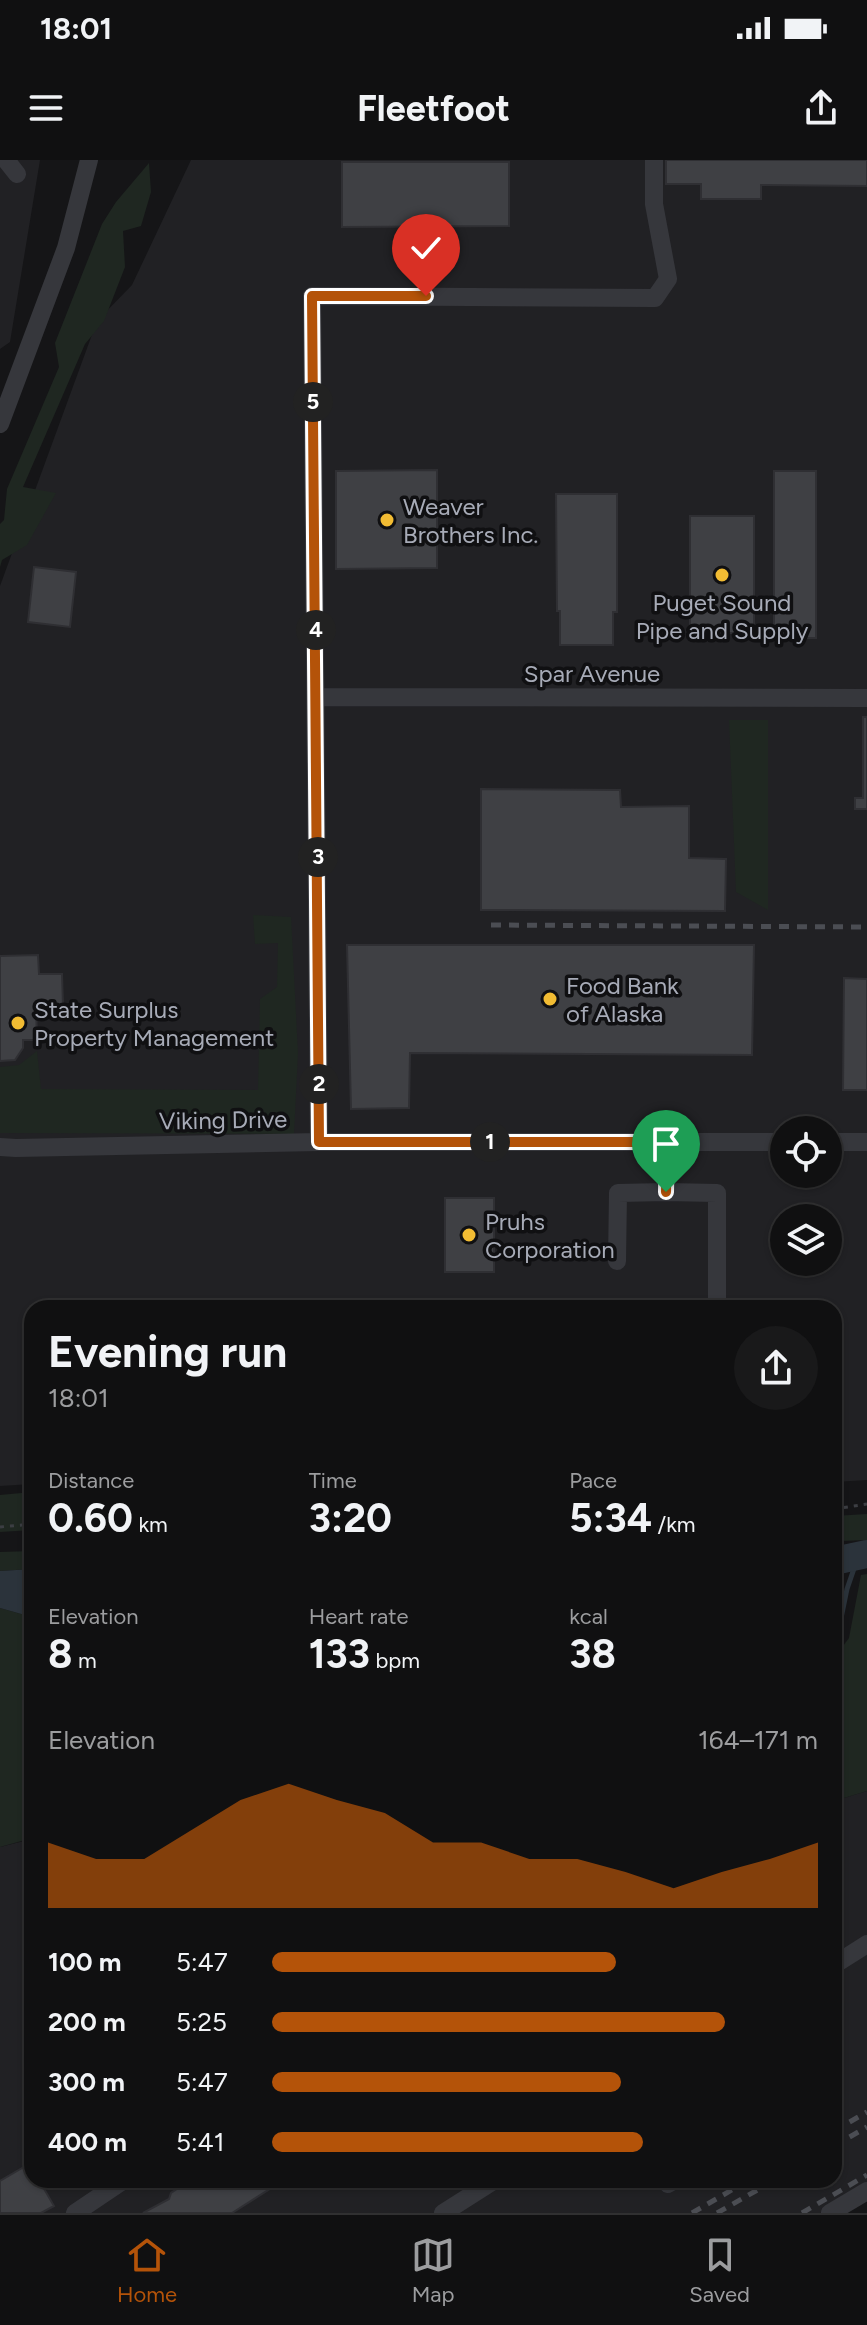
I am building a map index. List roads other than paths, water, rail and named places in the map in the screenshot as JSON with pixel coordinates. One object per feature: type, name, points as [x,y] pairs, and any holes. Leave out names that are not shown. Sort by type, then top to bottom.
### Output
[{"type":"street","points":[[0,424],[66,248],[89,160]]},
{"type":"street","points":[[319,1142],[312,296],[655,298],[668,279],[654,204],[654,160]]},
{"type":"street","name":"Spar Avenue","points":[[316,697],[867,698]]},
{"type":"street","name":"Viking Drive","points":[[0,1147],[319,1142],[770,1142]]},
{"type":"street","points":[[666,1192],[667,1142]]},
{"type":"street","points":[[842,1142],[867,1142]]},
{"type":"street","points":[[617,1261],[618,1193],[717,1193],[717,1300]]},
{"type":"street","points":[[842,1960],[867,1944]]},
{"type":"street","points":[[75,2213],[112,2188]]},
{"type":"street","points":[[443,2213],[482,2188]]},
{"type":"street","points":[[830,2213],[867,2191]]},
{"type":"waterway","points":[[842,1559],[867,1554]]},
{"type":"waterway","points":[[842,1613],[858,1557]]},
{"type":"railway","points":[[491,925],[867,927]]},
{"type":"railway","points":[[842,2126],[867,2112]]},
{"type":"railway","points":[[842,2141],[867,2127]]},
{"type":"railway","points":[[802,2213],[867,2175]]},
{"type":"railway","points":[[692,2213],[735,2188]]},
{"type":"railway","points":[[717,2213],[761,2188]]},
{"type":"place","name":"Weaver Brothers Inc.","points":[[387,520]]},
{"type":"place","name":"Puget Sound Pipe and Supply","points":[[722,575]]},
{"type":"place","name":"Food Bank of Alaska","points":[[550,999]]},
{"type":"place","name":"State Surplus Property Management","points":[[18,1023]]},
{"type":"place","name":"Pruhs Corporation","points":[[469,1235]]}]
